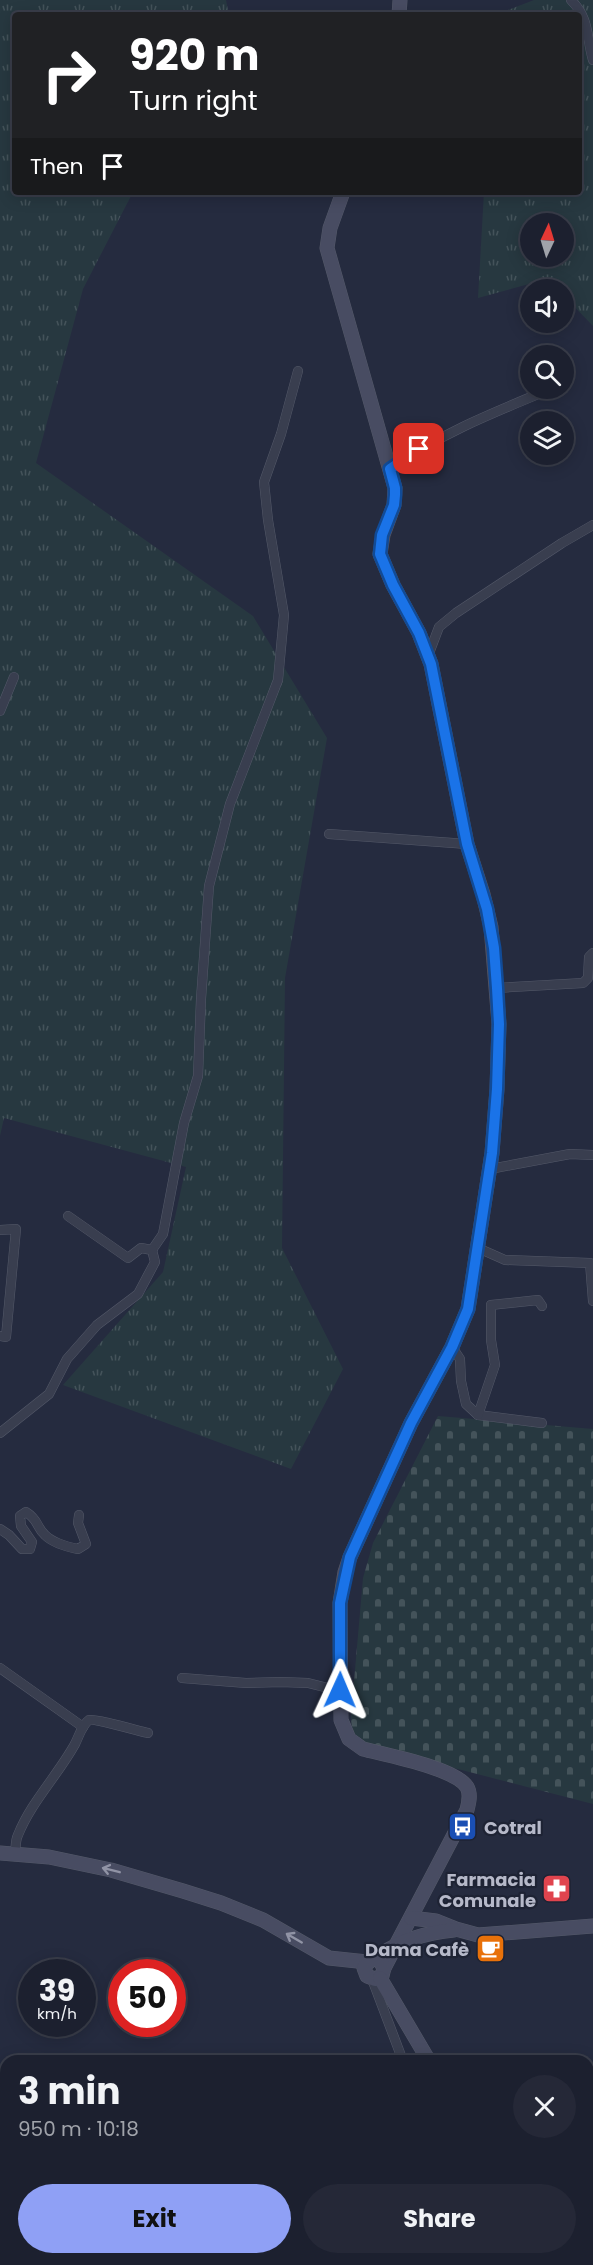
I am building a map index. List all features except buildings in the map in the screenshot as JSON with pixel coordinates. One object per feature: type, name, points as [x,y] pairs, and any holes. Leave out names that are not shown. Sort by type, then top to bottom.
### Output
[{"type":"main road","points":[[342,195],[327,240],[328,255],[395,488],[394,505],[382,535],[380,554],[428,656],[442,713],[467,844],[487,909],[494,948],[499,1024],[497,1089],[490,1169],[468,1309],[452,1347],[411,1423],[350,1557],[340,1603],[342,1728],[353,1743],[363,1749],[441,1770],[458,1778],[468,1792],[467,1810],[421,1900],[395,1944],[374,1970]]},
{"type":"main road","points":[[0,1853],[49,1857],[111,1870],[221,1903],[263,1920],[329,1958],[374,1970],[425,2055]]},
{"type":"main road","points":[[421,1900],[434,1927]]},
{"type":"main road","points":[[411,1918],[434,1927],[456,1929],[478,1935],[593,1926]]},
{"type":"main road","points":[[395,1944],[434,1927]]},
{"type":"street","points":[[571,0],[582,12]]},
{"type":"street","points":[[582,13],[593,60]]},
{"type":"street","points":[[0,1433],[50,1394],[67,1359],[97,1325],[138,1294],[155,1262],[152,1250],[163,1233],[184,1123],[198,1076],[209,886],[230,804],[278,680],[284,615],[264,482],[281,434],[298,371]]},
{"type":"street","points":[[390,469],[431,441],[527,399]]},
{"type":"street","points":[[428,656],[439,627],[456,613],[553,548],[593,525]]},
{"type":"street","points":[[0,711],[14,677]]},
{"type":"street","points":[[330,834],[467,844]]},
{"type":"street","points":[[497,988],[583,982],[588,978],[589,957],[593,953]]},
{"type":"street","points":[[490,1169],[570,1154],[593,1155]]},
{"type":"street","points":[[68,1216],[128,1258],[141,1248],[152,1250]]},
{"type":"street","points":[[0,1230],[16,1229],[6,1337],[0,1336]]},
{"type":"street","points":[[478,1248],[505,1260],[590,1263],[593,1301]]},
{"type":"street","points":[[478,1415],[495,1365],[491,1340],[490,1305],[538,1300],[542,1306]]},
{"type":"street","points":[[452,1347],[460,1359],[461,1381],[466,1404],[478,1415],[542,1423]]},
{"type":"street","points":[[0,1529],[22,1549],[30,1549],[32,1542],[21,1526],[20,1516],[26,1512],[35,1518],[45,1535],[65,1546],[78,1549],[86,1544],[78,1522],[79,1515]]},
{"type":"street","points":[[0,1668],[83,1727]]},
{"type":"street","points":[[182,1678],[246,1683],[308,1683],[340,1690]]},
{"type":"street","points":[[15,1854],[17,1837],[25,1821],[90,1719],[96,1718],[118,1727],[148,1733]]},
{"type":"street","points":[[374,1970],[401,2055]]},
{"type":"green space","points":[[0,0],[226,0],[228,12],[12,12],[12,195],[131,195],[83,289],[36,463],[253,616],[327,738],[285,978],[282,1248],[343,1369],[291,1469],[63,1385],[163,1272],[186,1167],[4,1118],[0,1136]]},
{"type":"green space","points":[[534,0],[593,0],[593,326],[574,306],[574,279],[520,279],[520,286],[478,298],[484,195],[582,195],[582,12],[503,12]]},
{"type":"green space","points":[[438,1416],[593,1429],[593,1804],[365,1745],[353,1729],[351,1716],[363,1578],[373,1543]]},
{"type":"place","name":"Cotral","points":[[463,1827]]},
{"type":"place","name":"Farmacia Comunale","points":[[557,1889]]},
{"type":"place","name":"Dama Cafè","points":[[490,1949]]},
{"type":"route","points":[[340,1690],[340,1603],[350,1557],[411,1423],[452,1347],[468,1309],[492,1153],[497,1089],[499,1024],[491,927],[467,844],[431,664],[419,633],[393,585],[380,554],[382,535],[394,505],[395,488],[390,469],[419,449]]}]
